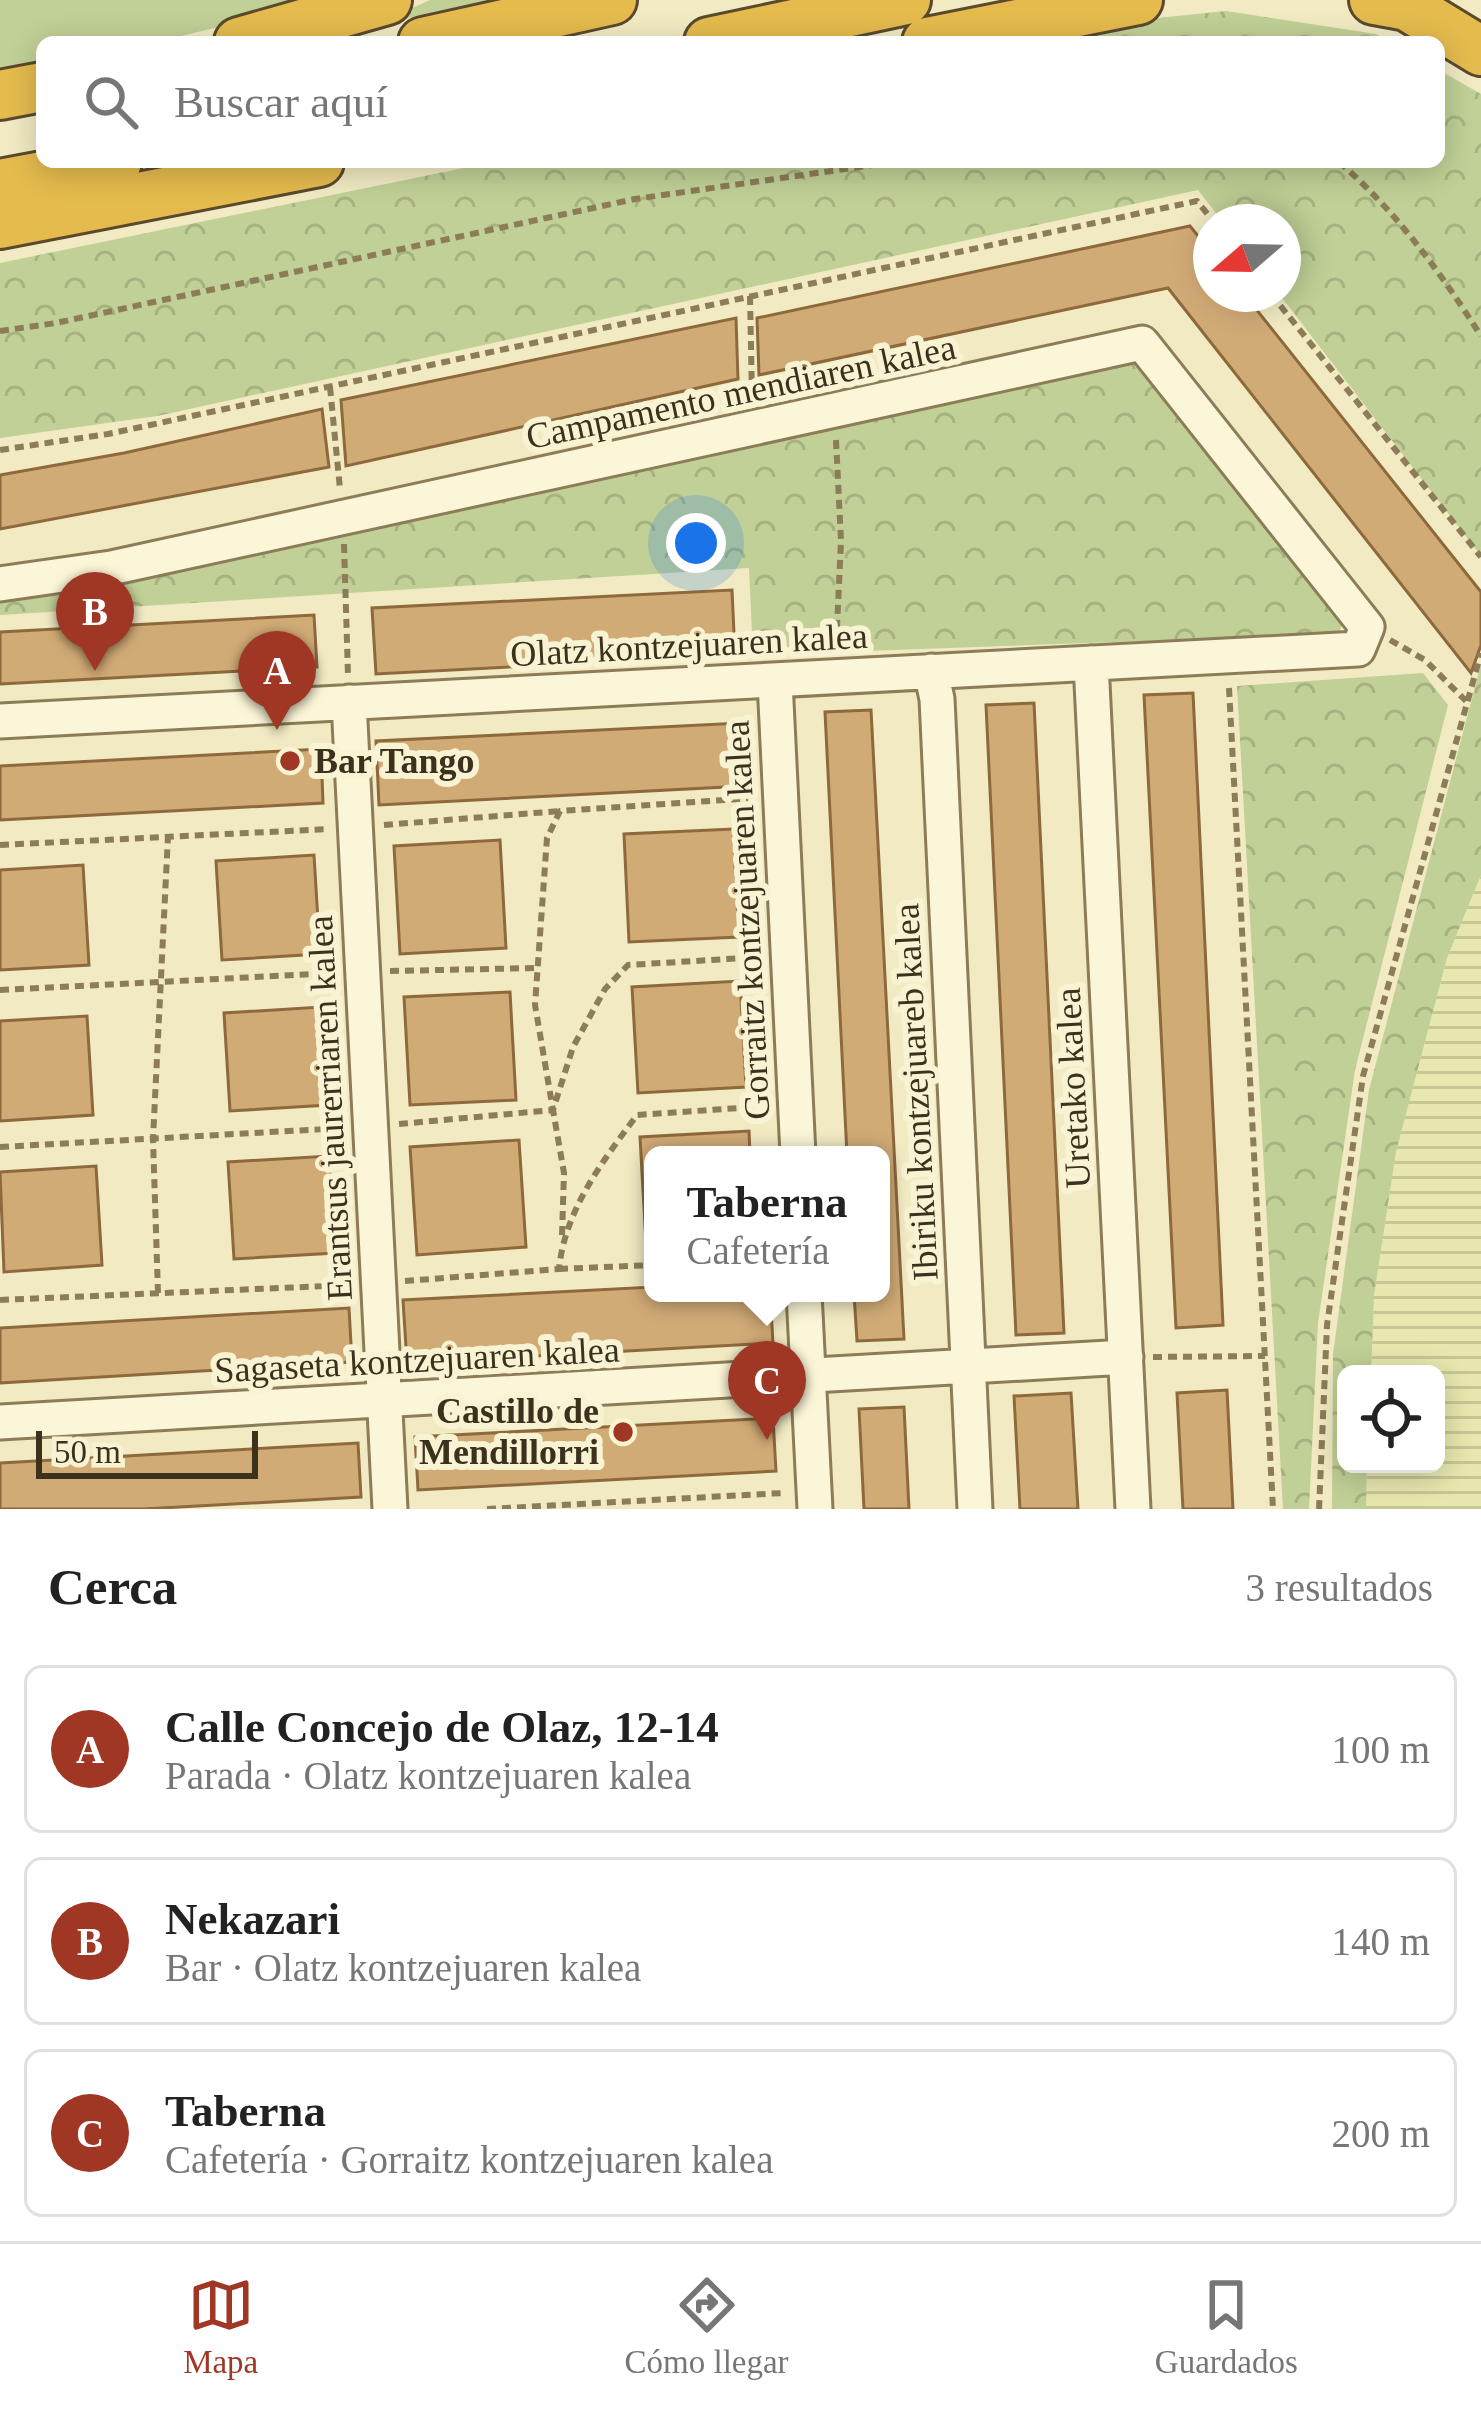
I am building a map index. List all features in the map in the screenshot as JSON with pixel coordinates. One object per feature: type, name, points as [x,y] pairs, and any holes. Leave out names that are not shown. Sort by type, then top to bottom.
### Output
[{"type":"highway","points":[[260,36],[387,0]]},
{"type":"highway","points":[[450,36],[612,0]]},
{"type":"highway","points":[[737,36],[906,0]]},
{"type":"highway","points":[[957,36],[1138,0]]},
{"type":"highway","points":[[1374,0],[1406,6],[1481,50]]},
{"type":"highway","points":[[0,95],[36,88]]},
{"type":"highway","points":[[0,128],[36,122]]},
{"type":"highway","points":[[0,184],[85,168]]},
{"type":"highway","points":[[0,224],[288,168]]},
{"type":"street","name":"Campamento mendiaren kalea","points":[[0,584],[111,568],[1142,343],[1367,627]]},
{"type":"street","name":"Olatz kontzejuaren kalea","points":[[0,721],[1358,649],[1367,627]]},
{"type":"street","name":"Uretako kalea","points":[[1091,662],[1133,1509]]},
{"type":"street","name":"Ibiriku kontzejuareb kalea","points":[[931,671],[937,699],[975,1509]]},
{"type":"street","name":"Gorraitz kontzejuaren kalea","points":[[775,681],[797,1146]]},
{"type":"street","name":"Erantsus jaurerriaren kalea","points":[[349,702],[390,1509]]},
{"type":"street","points":[[804,1302],[814,1500]]},
{"type":"street","name":"Sagaseta kontzejuaren kalea","points":[[0,1422],[1126,1358]]},
{"type":"path","points":[[0,331],[634,199],[853,168]]},
{"type":"path","points":[[1346,168],[1443,276],[1481,336]]},
{"type":"path","points":[[0,450],[108,434],[1199,204]]},
{"type":"path","points":[[750,296],[752,431]]},
{"type":"path","points":[[1285,312],[1481,556]]},
{"type":"path","points":[[834,413],[842,541],[835,676]]},
{"type":"path","points":[[1367,627],[1425,660],[1466,701]]},
{"type":"path","points":[[1318,1509],[1327,1325],[1363,1076],[1481,653]]},
{"type":"path","points":[[1227,654],[1274,1509]]},
{"type":"path","points":[[0,845],[356,827],[780,796]]},
{"type":"path","points":[[559,1269],[564,1174],[535,1005],[547,838],[560,811]]},
{"type":"path","points":[[158,1293],[153,1138],[168,836]]},
{"type":"path","points":[[553,1110],[573,1047],[605,989],[628,965],[788,955]]},
{"type":"path","points":[[0,990],[536,968]]},
{"type":"path","points":[[562,1243],[594,1173],[637,1115],[795,1104]]},
{"type":"path","points":[[0,1147],[370,1127],[553,1110]]},
{"type":"path","points":[[0,1300],[378,1284],[644,1265]]},
{"type":"path","points":[[1126,1358],[1264,1356]]},
{"type":"path","points":[[487,1509],[814,1500]]},
{"type":"green space","points":[[0,0],[331,0],[181,36],[36,36],[36,68],[0,75]]},
{"type":"green space","points":[[430,0],[499,0],[374,25]]},
{"type":"green space","points":[[1226,11],[1380,36],[1052,36],[1090,25]]},
{"type":"green space","points":[[1445,73],[1481,94],[1481,556],[1293,312],[1301,312],[1301,204],[1209,204],[1198,190],[157,416],[0,438],[0,263],[464,168],[1445,168]]},
{"type":"green space","points":[[1142,360],[1346,612],[1339,634],[753,655],[749,568],[0,615],[0,596]]},
{"type":"green space","points":[[1481,664],[1481,875],[1447,958],[1396,1152],[1374,1296],[1371,1365],[1337,1365],[1337,1473],[1367,1473],[1366,1509],[1332,1509],[1333,1354],[1369,1090]]},
{"type":"green space","points":[[1423,673],[1448,705],[1355,1070],[1318,1323],[1309,1509],[1283,1509],[1237,686]]},
{"type":"green space","points":[[1481,875],[1481,1509],[1366,1509],[1367,1473],[1445,1473],[1445,1365],[1371,1365],[1374,1296],[1396,1152],[1447,958]]},
{"type":"building","points":[[1190,226],[1193,312],[1258,312],[1481,592],[1481,645],[1471,673],[1168,288],[759,375],[757,318]]},
{"type":"building","points":[[736,318],[738,379],[346,466],[341,400]]},
{"type":"building","points":[[322,409],[329,467],[0,529],[0,475]]},
{"type":"building","points":[[732,590],[735,655],[376,674],[372,608]]},
{"type":"building","points":[[314,615],[317,667],[0,684],[0,632]]},
{"type":"building","points":[[1193,693],[1223,1325],[1176,1328],[1144,695]]},
{"type":"building","points":[[1034,703],[1064,1333],[1016,1335],[986,705]]},
{"type":"building","points":[[871,710],[904,1339],[857,1341],[855,1302],[890,1302],[890,1146],[847,1146],[825,712]]},
{"type":"building","points":[[741,723],[745,786],[379,805],[376,741]]},
{"type":"building","points":[[321,749],[323,803],[0,820],[0,766]]},
{"type":"building","points":[[733,829],[739,937],[629,942],[624,834]]},
{"type":"building","points":[[500,840],[506,948],[400,954],[394,846]]},
{"type":"building","points":[[314,855],[320,954],[222,960],[216,861]]},
{"type":"building","points":[[83,865],[89,965],[0,970],[0,870]]},
{"type":"building","points":[[740,981],[746,1087],[638,1093],[632,987]]},
{"type":"building","points":[[510,992],[516,1100],[410,1105],[404,997]]},
{"type":"building","points":[[321,1007],[328,1105],[230,1111],[224,1013]]},
{"type":"building","points":[[87,1016],[93,1115],[0,1121],[0,1021]]},
{"type":"building","points":[[749,1131],[750,1146],[644,1146],[644,1208],[640,1137]]},
{"type":"building","points":[[519,1140],[526,1247],[417,1255],[410,1147]]},
{"type":"building","points":[[329,1156],[335,1253],[234,1259],[228,1162]]},
{"type":"building","points":[[96,1166],[102,1265],[4,1272],[0,1172]]},
{"type":"building","points":[[644,1287],[644,1302],[771,1302],[773,1343],[407,1363],[403,1300]]},
{"type":"building","points":[[349,1308],[352,1362],[0,1383],[0,1328]]},
{"type":"building","points":[[1227,1390],[1233,1509],[1183,1509],[1177,1393]]},
{"type":"building","points":[[1071,1393],[1078,1509],[1020,1509],[1014,1396]]},
{"type":"building","points":[[904,1407],[909,1509],[864,1509],[859,1409]]},
{"type":"building","points":[[773,1418],[776,1471],[418,1490],[415,1437]]},
{"type":"building","points":[[358,1443],[361,1497],[143,1509],[0,1509],[0,1463]]},
{"type":"place","name":"Nekazari","points":[[95,671]]},
{"type":"place","name":"Calle Concejo de Olaz, 12-14","points":[[277,730]]},
{"type":"place","name":"Bar Tango","points":[[290,761]]},
{"type":"place","name":"Castillo de Mendillorri","points":[[623,1432]]},
{"type":"place","name":"Taberna","points":[[767,1440]]}]
